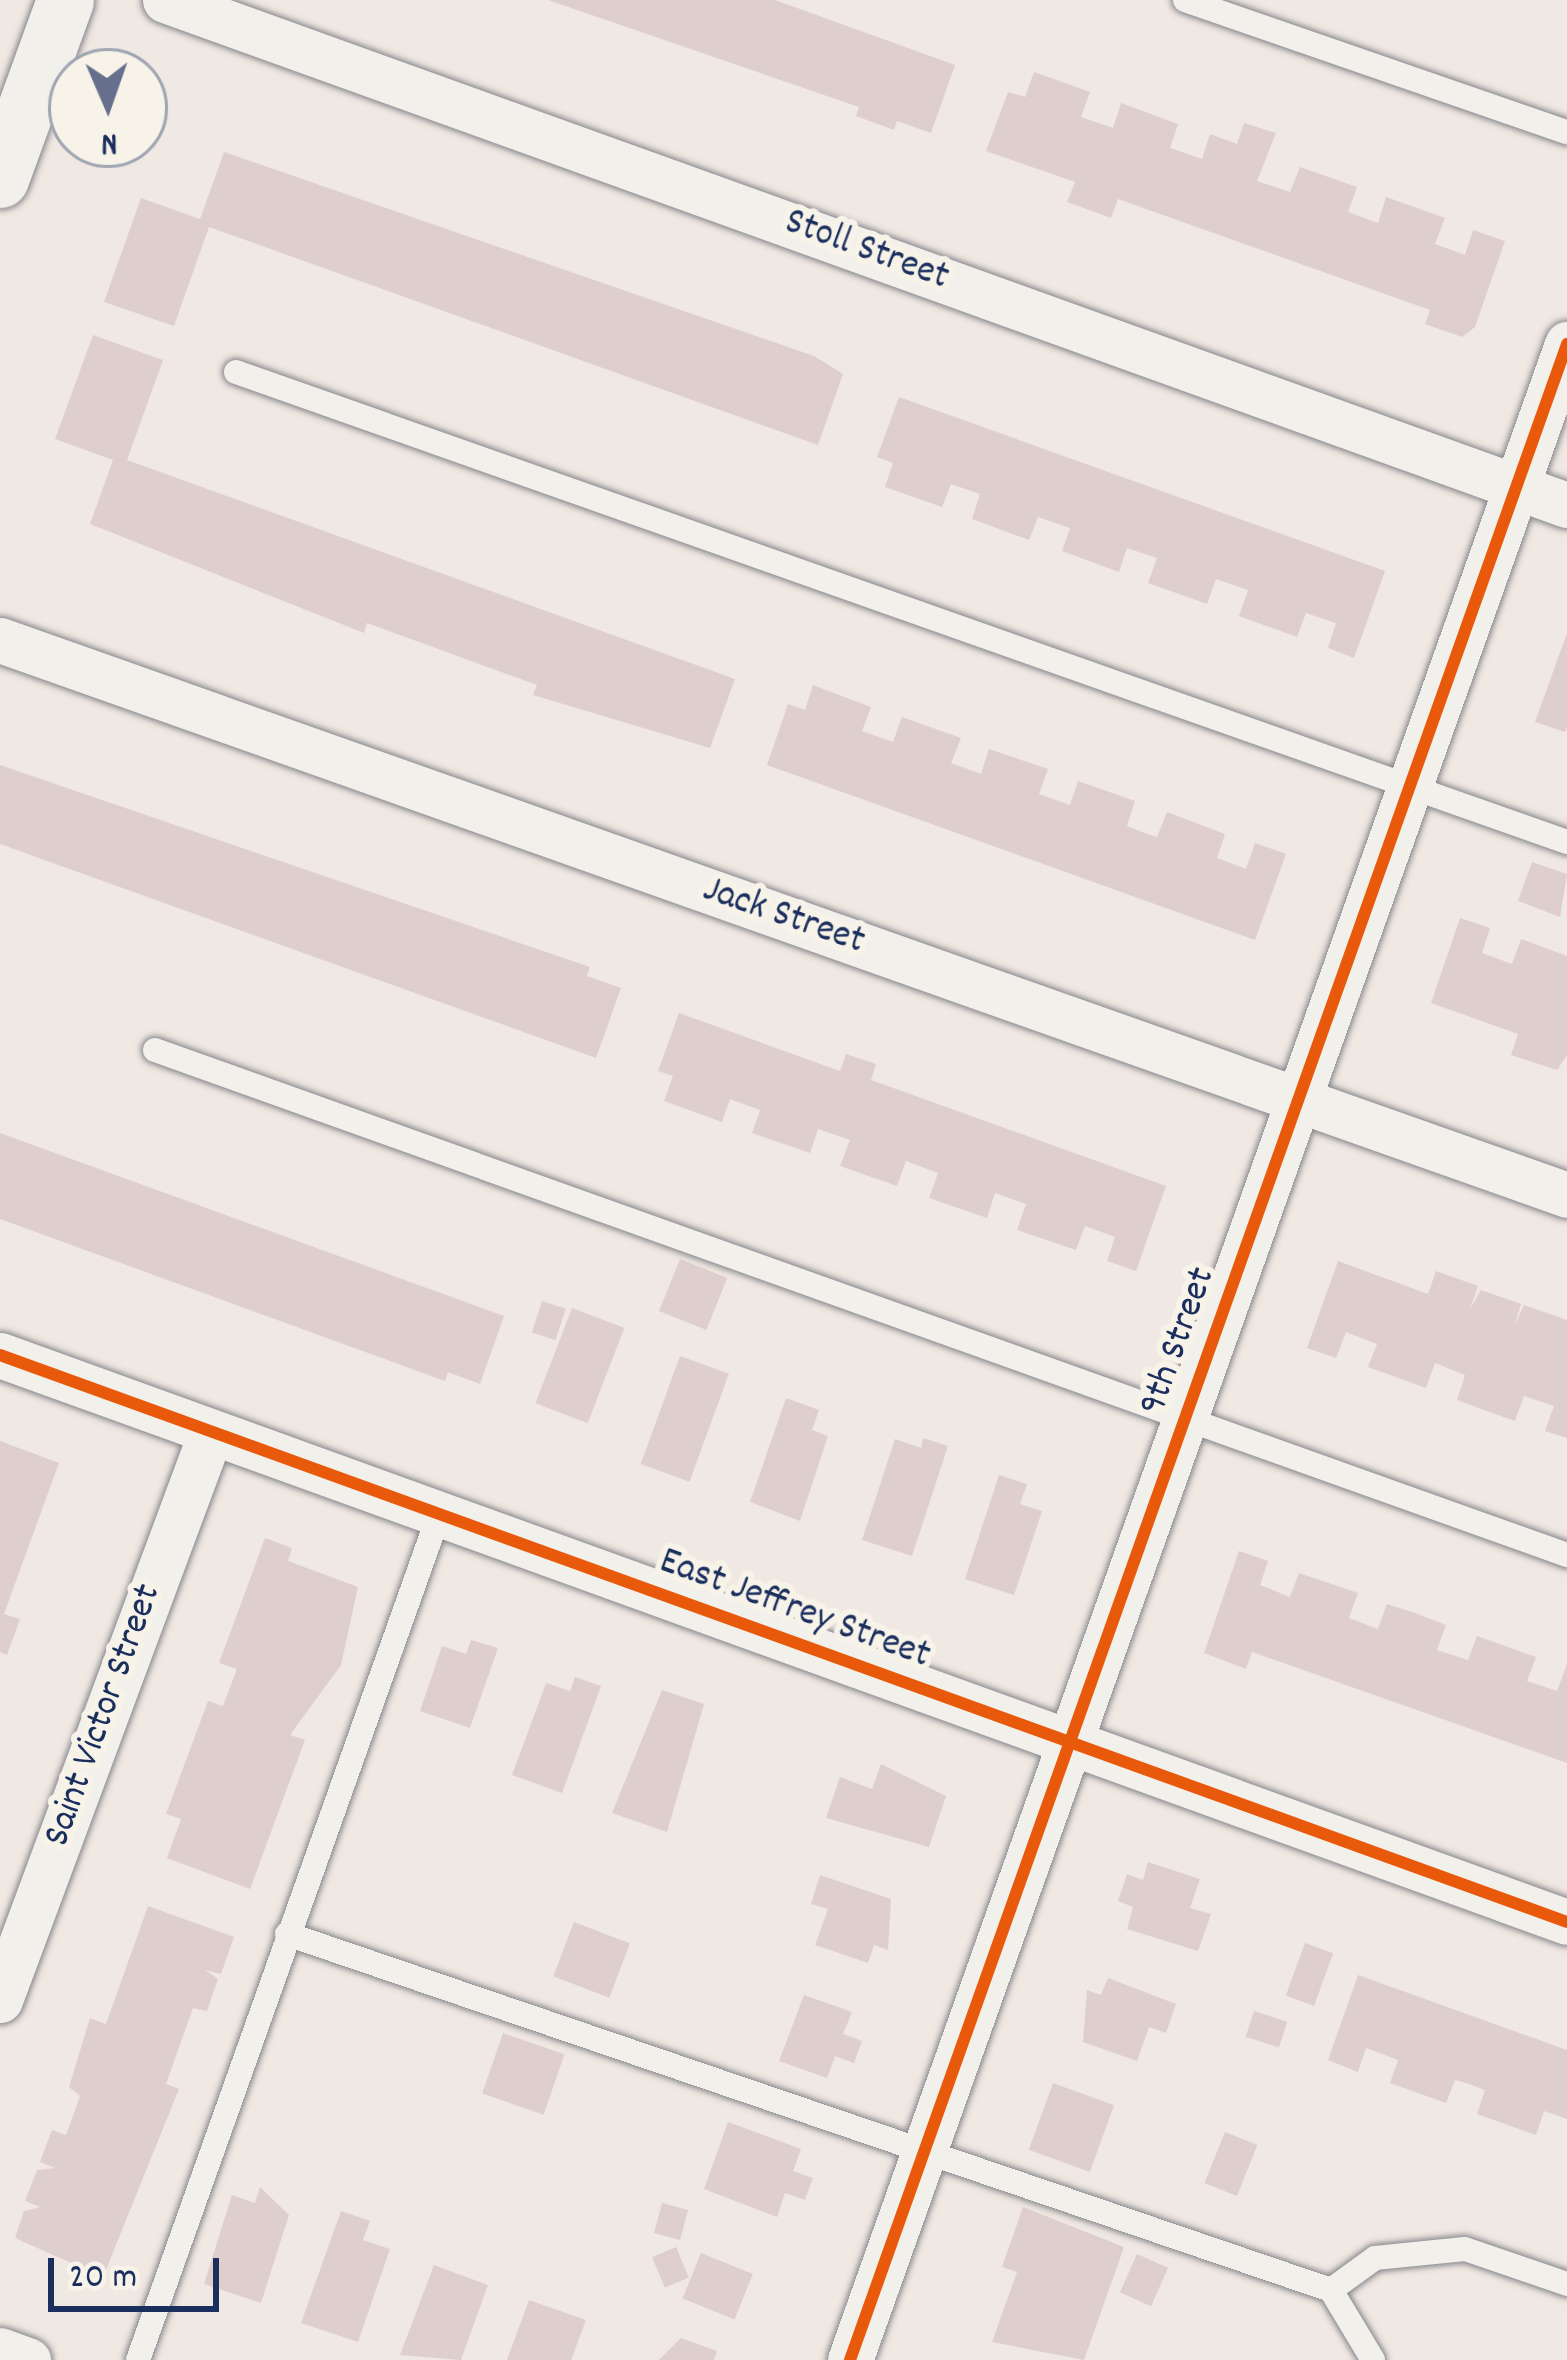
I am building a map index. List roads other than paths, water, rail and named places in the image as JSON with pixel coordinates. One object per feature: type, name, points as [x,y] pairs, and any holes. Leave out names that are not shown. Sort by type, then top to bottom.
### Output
[{"type":"street","points":[[0,179],[65,0]]},
{"type":"street","name":"Stoll Street","points":[[165,0],[1567,505]]},
{"type":"street","name":"9th Street","points":[[850,2360],[1567,344]]},
{"type":"street","name":"Jack Street","points":[[0,640],[1567,1195]]},
{"type":"street","name":"East Jeffrey Street","points":[[0,1355],[1567,1922]]},
{"type":"street","name":"Saint Victor Street","points":[[0,2000],[211,1432]]},
{"type":"street","points":[[0,2350],[28,2360]]},
{"type":"lane","points":[[1185,0],[1567,133]]},
{"type":"lane","points":[[236,372],[1567,842]]},
{"type":"lane","points":[[154,1050],[1567,1555]]},
{"type":"lane","points":[[138,2360],[439,1514]]},
{"type":"lane","points":[[287,1934],[1331,2290],[1372,2360]]},
{"type":"lane","points":[[1331,2290],[1375,2258],[1414,2248],[1465,2249],[1567,2284]]}]
